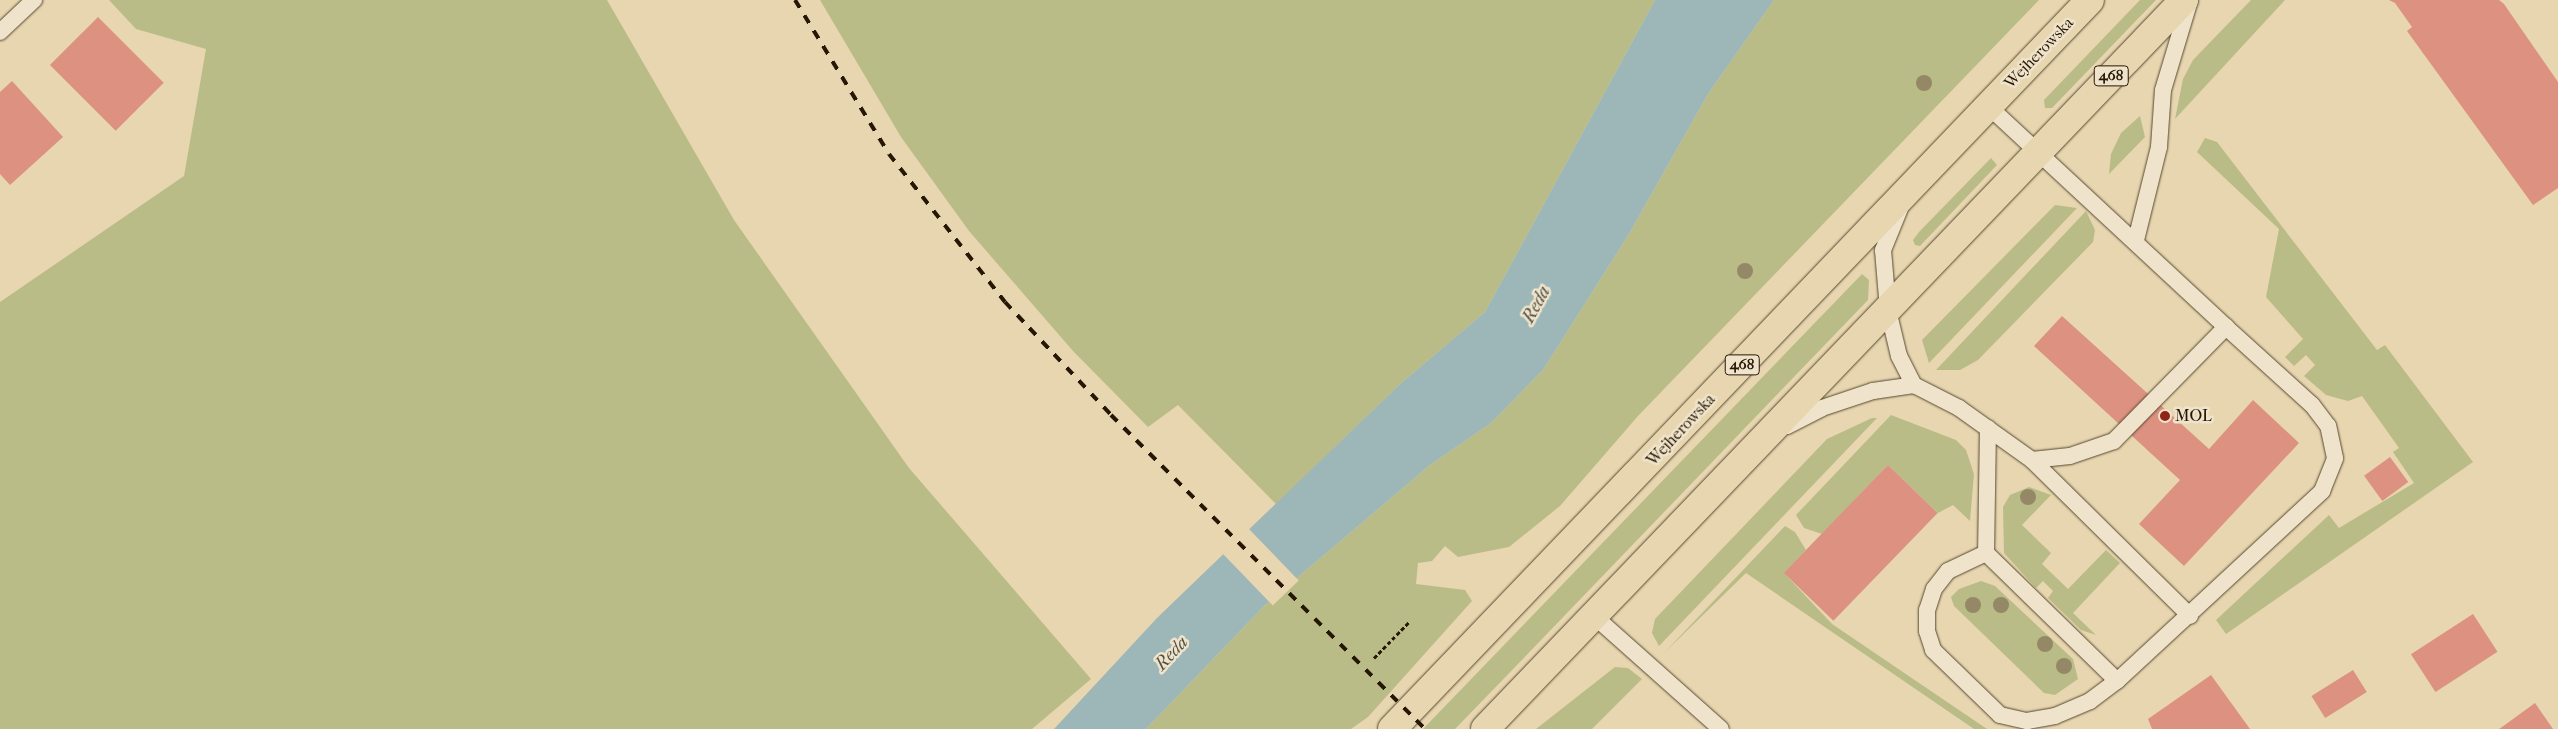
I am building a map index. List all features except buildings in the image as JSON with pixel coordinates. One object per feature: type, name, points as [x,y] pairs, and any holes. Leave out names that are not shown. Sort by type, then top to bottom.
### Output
[{"type":"main road","name":"Wejherowska","points":[[1392,729],[1987,105],[2090,0]]},
{"type":"main road","name":"468","points":[[1485,729],[2184,0]]},
{"type":"lane","points":[[0,32],[34,0]]},
{"type":"lane","points":[[2136,240],[2159,148],[2163,90],[2190,0]]},
{"type":"lane","points":[[1987,105],[2136,240],[2226,327],[2312,405],[2328,426],[2335,458],[2322,491],[2190,616],[2117,682],[2090,701],[2055,716],[2037,729]]},
{"type":"lane","points":[[1908,190],[1883,250],[1888,310],[1899,356],[1914,385]]},
{"type":"lane","points":[[2032,460],[2070,456],[2114,440],[2226,327]]},
{"type":"lane","points":[[1758,445],[1822,408],[1872,391],[1914,385],[1959,408],[2032,460],[2190,616]]},
{"type":"lane","points":[[1988,428],[1986,553],[2117,682]]},
{"type":"lane","points":[[1986,553],[1948,571],[1934,589],[1927,610],[1933,650],[2000,715],[2027,721],[2055,716]]},
{"type":"lane","points":[[1594,616],[1721,729]]},
{"type":"path","points":[[1374,658],[1410,622]]},
{"type":"green space","points":[[109,0],[607,0],[734,220],[909,468],[1091,679],[1032,729],[0,729],[0,302],[184,176],[206,49],[136,29]]},
{"type":"green space","points":[[820,0],[1655,0],[1485,312],[1400,384],[1276,504],[1178,405],[1148,427],[1073,351],[969,231],[901,137]]},
{"type":"green space","points":[[1774,0],[2039,0],[1638,416],[1560,506],[1509,547],[1458,557],[1445,546],[1432,561],[1418,563],[1416,584],[1465,590],[1472,601],[1368,717],[1351,729],[1146,729],[1265,605],[1430,465],[1491,423],[1543,370],[1629,234],[1708,94]]},
{"type":"green space","points":[[2140,0],[2156,0],[2052,108],[2045,108],[2044,100]]},
{"type":"green space","points":[[2251,0],[2285,0],[2175,119],[2183,79],[2193,60]]},
{"type":"green space","points":[[2140,116],[2145,137],[2109,174],[2111,154],[2121,133]]},
{"type":"green space","points":[[2205,138],[2217,142],[2377,350],[2385,345],[2473,462],[2226,634],[2216,620],[2329,515],[2339,528],[2414,483],[2393,452],[2399,448],[2362,396],[2348,401],[2326,395],[2304,376],[2315,365],[2306,355],[2294,366],[2285,357],[2303,339],[2266,297],[2279,229],[2197,152]]},
{"type":"green space","points":[[1991,158],[1997,165],[1920,246],[1915,245],[1913,240],[1919,232]]},
{"type":"green space","points":[[2055,205],[2077,208],[1929,363],[1922,340]]},
{"type":"green space","points":[[2086,211],[2095,230],[2093,242],[1978,360],[1960,370],[1936,370]]},
{"type":"green space","points":[[1862,274],[1869,280],[1868,300],[1519,663],[1455,729],[1423,729]]},
{"type":"green space","points":[[1891,415],[1956,440],[1966,450],[1974,474],[1970,521],[1953,505],[1938,513],[1888,465],[1822,534],[1804,528],[1796,515]]},
{"type":"green space","points":[[1872,418],[1877,418],[1659,646],[1652,633],[1655,619],[1827,439]]},
{"type":"green space","points":[[2029,487],[2051,495],[2022,525],[2051,553],[2042,564],[2068,589],[2106,550],[2120,563],[2073,613],[2096,635],[2081,630],[2048,598],[2053,591],[2043,581],[2036,588],[2004,553],[2003,507],[2010,495]]},
{"type":"green space","points":[[1785,526],[1795,532],[1806,550],[1784,573],[1832,624],[1987,729],[1974,729],[1746,573],[1664,653]]},
{"type":"green space","points":[[1981,581],[1995,586],[2073,659],[2078,679],[2055,695],[2044,693],[1954,606],[1951,597],[1959,589]]},
{"type":"green space","points":[[1615,667],[1628,668],[1642,679],[1592,729],[1536,729]]},
{"type":"water","name":"Reda","points":[[1655,0],[1774,0],[1708,94],[1629,234],[1543,370],[1491,423],[1430,465],[1265,605],[1146,729],[1054,729],[1157,618],[1400,384],[1485,312]]},
{"type":"pier","points":[[1248,528],[1299,581],[1273,606],[1222,553]]},
{"type":"railway","points":[[795,0],[889,154],[1005,302],[1111,415],[1425,729]]},
{"type":"place","name":"MOL","points":[[2165,416]]}]
